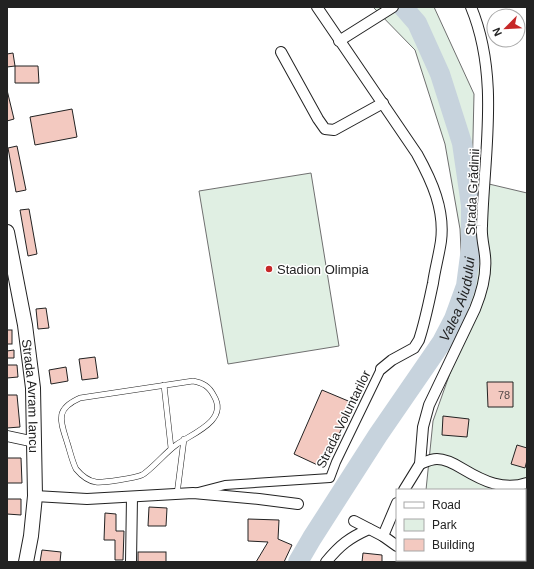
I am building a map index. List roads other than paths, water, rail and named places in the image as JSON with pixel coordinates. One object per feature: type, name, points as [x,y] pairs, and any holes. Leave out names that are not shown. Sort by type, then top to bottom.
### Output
[{"type":"main road","name":"Strada Avram Iancu","points":[[7,232],[25,325],[33,388],[36,496],[26,562]]},
{"type":"street","name":"Strada Voluntarilor","points":[[193,493],[225,485],[330,478],[336,462],[382,369],[392,360],[414,348],[419,340],[441,241],[442,222],[435,189],[427,171],[383,103],[317,7]]},
{"type":"street","points":[[340,41],[394,7]]},
{"type":"street","name":"Strada Grădinii","points":[[420,464],[423,427],[429,405],[475,309],[484,278],[485,264],[482,225],[488,128],[488,90],[484,50],[478,24],[471,7]]},
{"type":"street","points":[[281,52],[325,129],[334,130],[383,103]]},
{"type":"street","points":[[7,436],[35,442]]},
{"type":"street","points":[[405,489],[420,464],[435,458],[442,459],[490,483],[504,486],[519,486],[527,483]]},
{"type":"street","points":[[36,496],[87,498],[193,493],[298,504]]},
{"type":"street","points":[[131,562],[132,497]]},
{"type":"street","points":[[383,536],[396,505]]},
{"type":"street","points":[[354,521],[383,536],[396,545]]},
{"type":"street","points":[[326,562],[338,548],[347,541],[369,529]]},
{"type":"lane","points":[[193,381],[202,383],[209,388],[216,398],[217,408],[213,420],[207,426],[184,439],[171,448],[142,475],[97,482],[89,480],[81,475],[76,469],[61,423],[63,410],[69,403],[80,398],[193,381]]},
{"type":"lane","points":[[164,385],[171,448]]},
{"type":"lane","points":[[177,494],[184,439]]},
{"type":"waterway","name":"Valea Aiudului","points":[[298,562],[378,435],[442,342],[454,319],[466,286],[471,248],[471,205],[462,143],[440,74],[417,23],[403,7]]},
{"type":"place","name":"Stadion Olimpia","points":[[269,269]]}]
